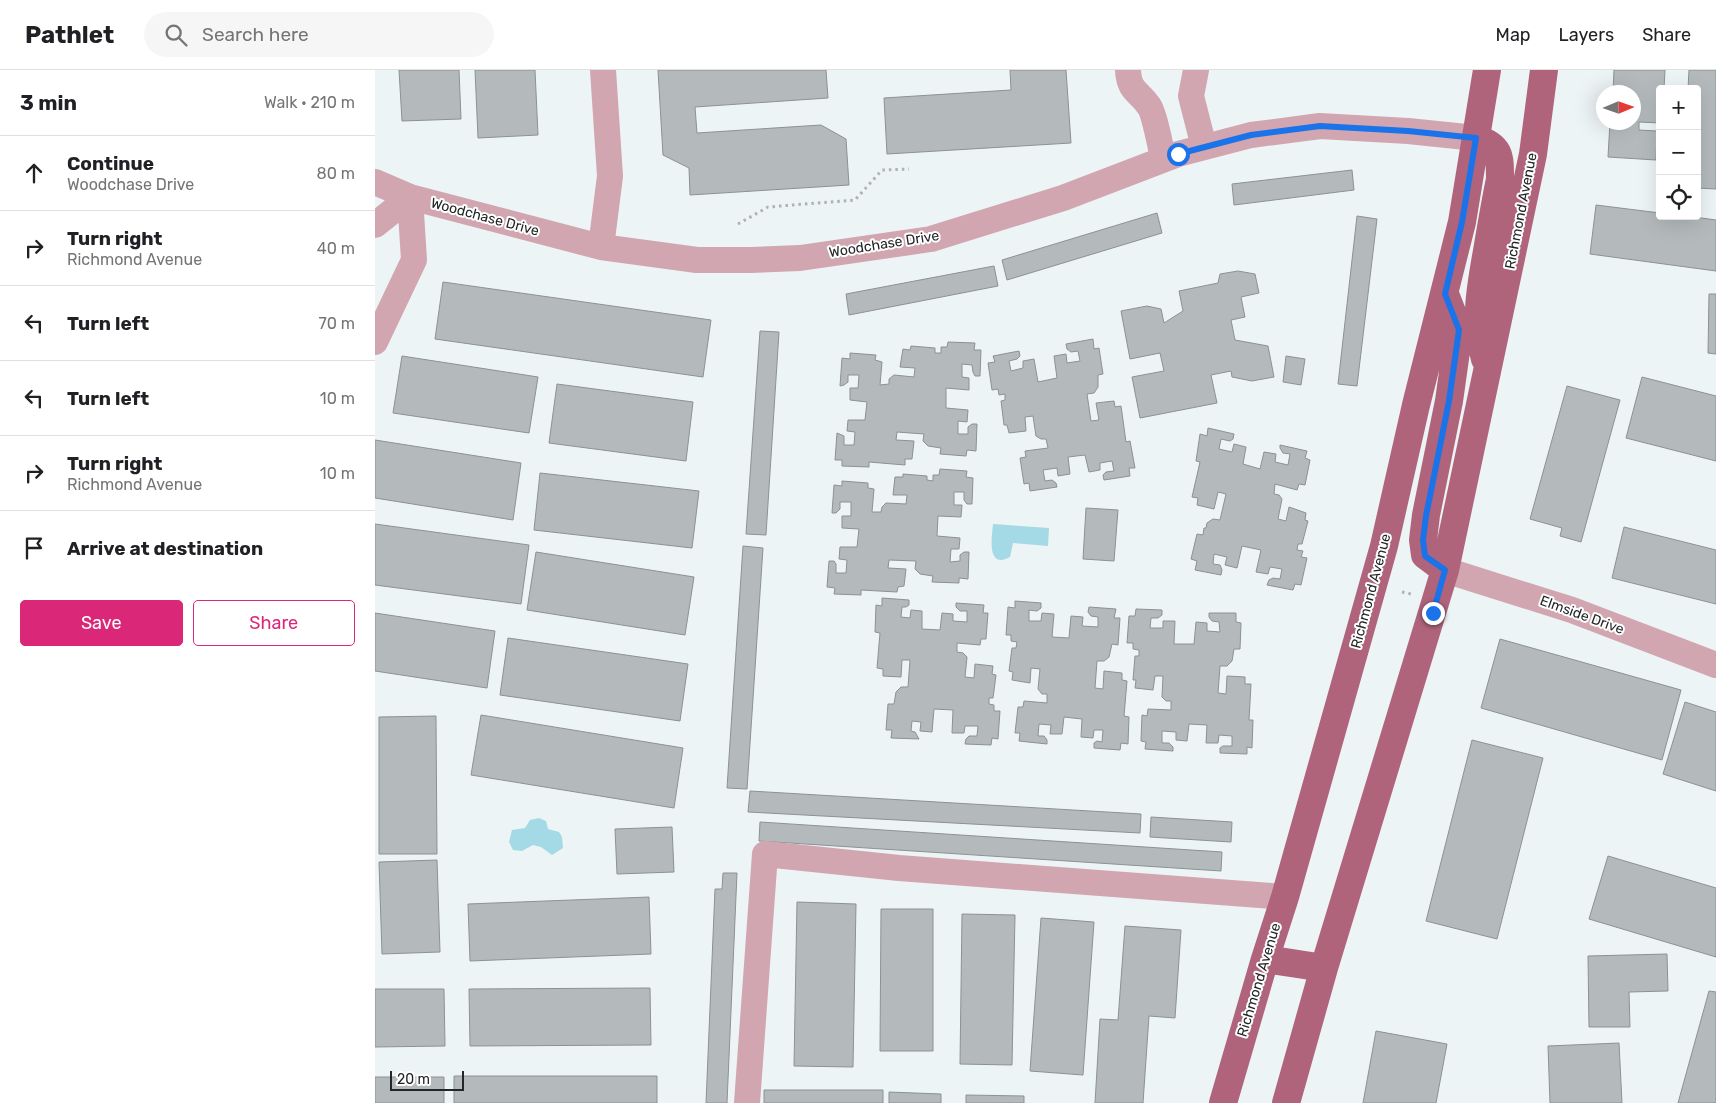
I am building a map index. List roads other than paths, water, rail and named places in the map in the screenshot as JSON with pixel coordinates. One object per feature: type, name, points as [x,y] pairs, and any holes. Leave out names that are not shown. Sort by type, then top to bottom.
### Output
[{"type":"main road","name":"Richmond Avenue","points":[[1223,1103],[1285,897],[1384,546],[1416,405],[1462,222],[1487,70]]},
{"type":"main road","name":"Richmond Avenue","points":[[1286,1103],[1324,968],[1445,570],[1533,154],[1544,70]]},
{"type":"main road","points":[[1476,138],[1490,144],[1500,161],[1500,179],[1479,291],[1478,320],[1481,346],[1488,369]]},
{"type":"main road","points":[[1445,294],[1459,330],[1449,401],[1423,540],[1425,556],[1445,570]]},
{"type":"main road","points":[[1265,959],[1324,968]]},
{"type":"street","points":[[601,248],[610,176],[603,70]]},
{"type":"street","points":[[1128,70],[1129,82],[1137,94],[1150,107],[1163,159]]},
{"type":"street","points":[[1196,70],[1191,96],[1204,147]]},
{"type":"street","name":"Woodchase Drive","points":[[375,182],[410,197],[601,248],[697,260],[751,260],[800,258],[931,239],[1063,198],[1163,159],[1251,135],[1320,126],[1408,131],[1476,138]]},
{"type":"street","points":[[375,225],[410,197]]},
{"type":"street","points":[[375,342],[414,260],[410,197]]},
{"type":"street","name":"Elmside Drive","points":[[1445,570],[1572,610],[1716,665]]},
{"type":"street","points":[[747,1103],[765,854],[899,868],[1285,897]]},
{"type":"water","points":[[993,524],[1049,528],[1048,546],[1013,543],[1010,557],[1002,560],[997,559],[992,550]]},
{"type":"water","points":[[539,818],[546,821],[548,829],[559,832],[562,837],[563,848],[552,855],[541,847],[533,845],[522,851],[513,850],[509,842],[512,830],[525,828],[530,820]]}]
